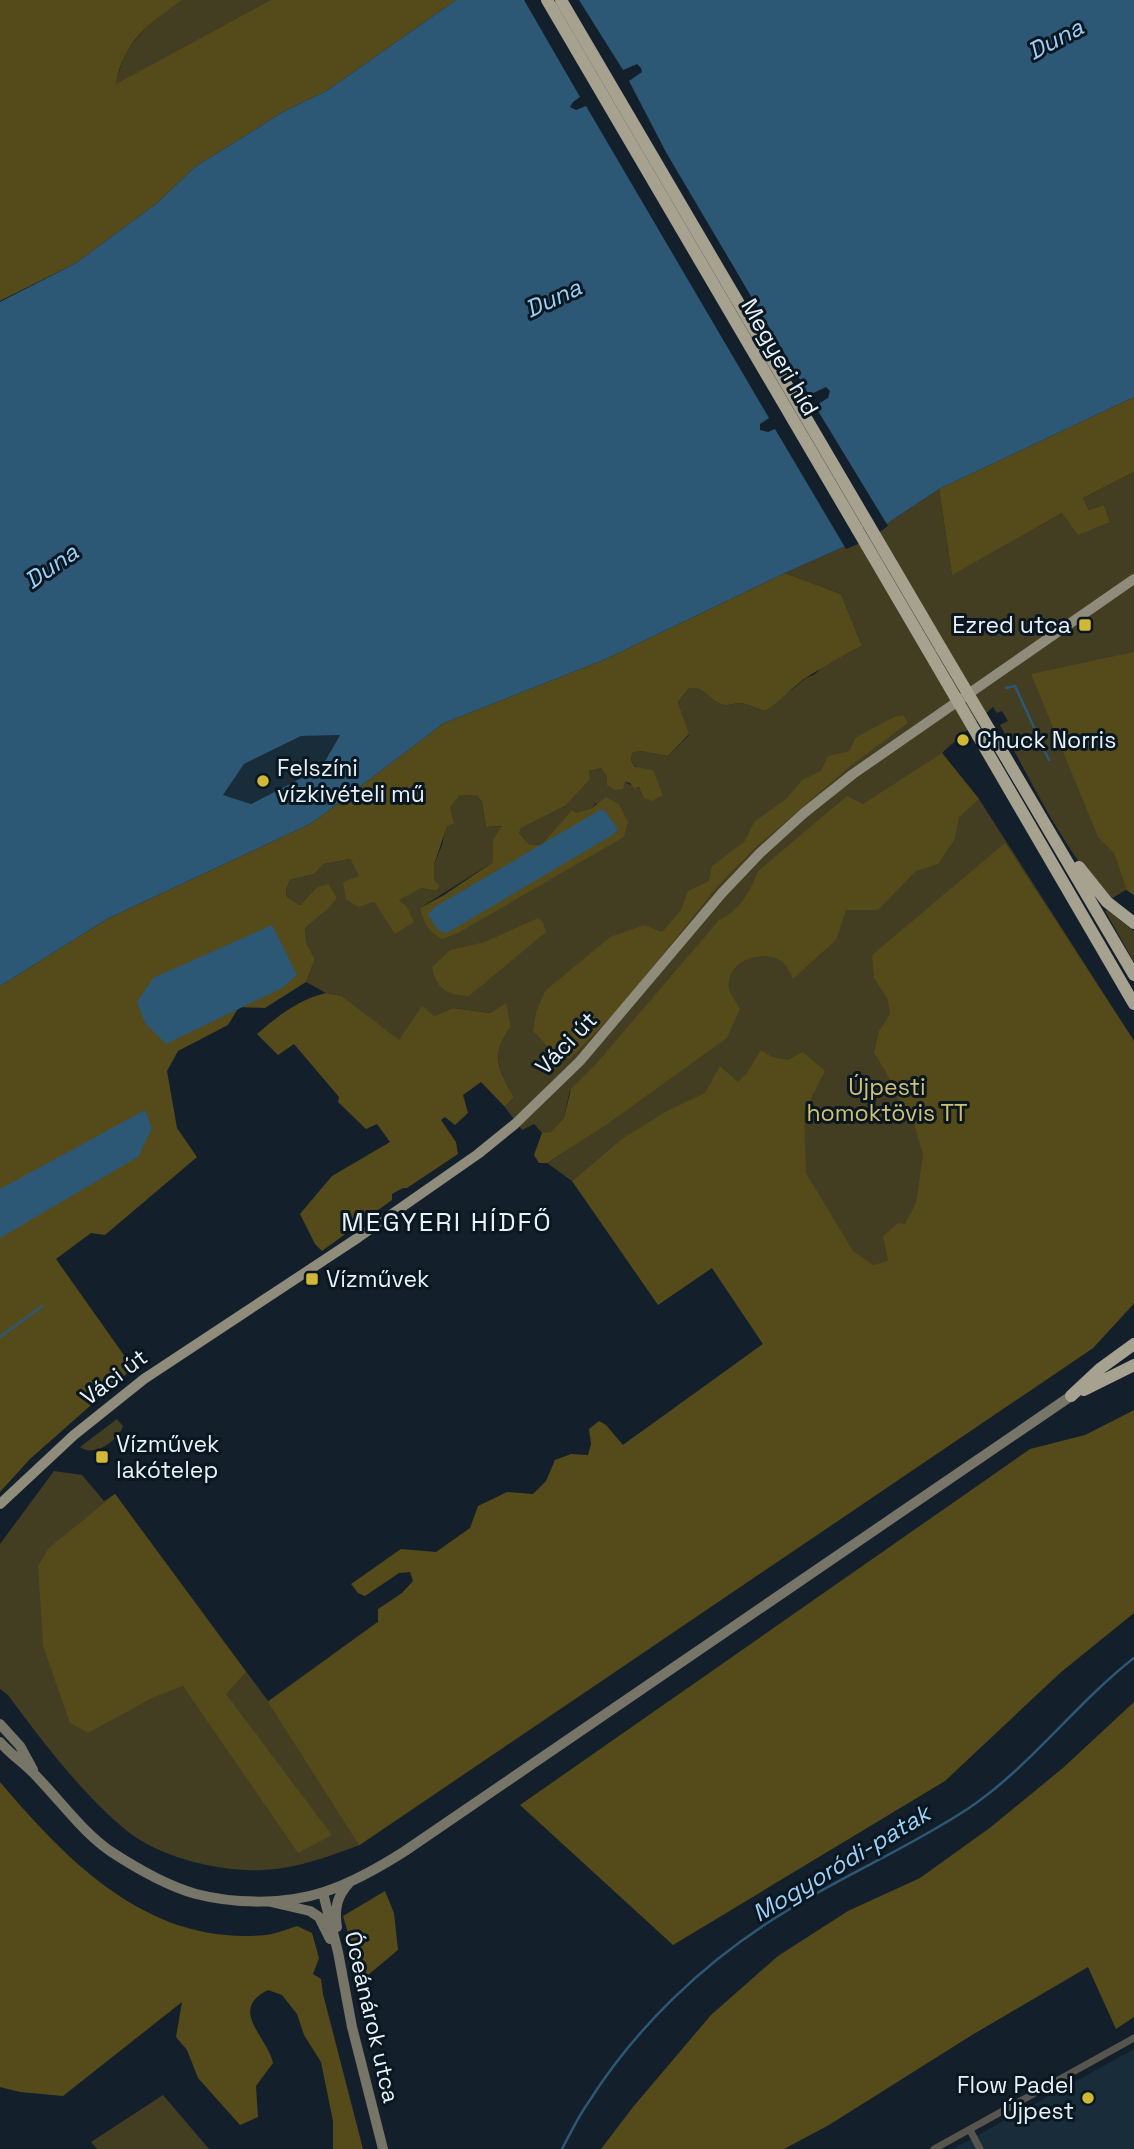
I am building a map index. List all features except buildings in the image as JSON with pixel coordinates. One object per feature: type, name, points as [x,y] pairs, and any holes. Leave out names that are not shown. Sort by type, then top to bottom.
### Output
[{"type":"highway","name":"Megyeri híd","points":[[547,0],[984,732]]},
{"type":"highway","name":"Megyeri híd","points":[[561,0],[984,732]]},
{"type":"highway","points":[[984,732],[1053,838],[1134,975]]},
{"type":"highway","points":[[984,732],[1134,1004]]},
{"type":"highway","points":[[1053,838],[1068,850],[1108,902],[1134,923]]},
{"type":"highway","points":[[1071,1396],[1101,1368],[1134,1344]]},
{"type":"highway","points":[[1071,1396],[1134,1353]]},
{"type":"highway","points":[[1071,1396],[1134,1365]]},
{"type":"main road","name":"Váci út","points":[[0,1504],[74,1435],[144,1379],[431,1188],[496,1139],[580,1061],[722,893],[804,813],[853,774],[1134,579]]},
{"type":"main road","points":[[0,1742],[11,1755],[37,1776],[91,1835],[151,1875],[195,1894],[230,1899],[269,1901],[323,1893],[405,1851],[1071,1396]]},
{"type":"main road","points":[[0,1724],[20,1746],[37,1776]]},
{"type":"main road","points":[[338,1952],[335,1911],[341,1891],[350,1881]]},
{"type":"main road","name":"Óceánárok utca","points":[[323,1893],[338,1952],[352,2028],[383,2149]]},
{"type":"main road","points":[[269,1901],[310,1911],[319,1917],[338,1952]]},
{"type":"street","points":[[934,2149],[1134,2038]]},
{"type":"street","points":[[970,2130],[980,2149]]},
{"type":"shaded area","points":[[0,0],[183,0],[148,26],[131,45],[119,69],[116,84],[270,0],[456,0],[328,90],[283,112],[195,167],[156,204],[76,263],[0,301]]},
{"type":"shaded area","points":[[1134,397],[1134,472],[1083,498],[1089,510],[1104,505],[1110,522],[1078,535],[1062,513],[952,575],[939,489]]},
{"type":"shaded area","points":[[785,573],[841,594],[862,646],[804,679],[765,711],[742,703],[722,704],[702,691],[689,688],[678,702],[689,734],[668,756],[640,751],[632,753],[631,761],[635,767],[653,770],[663,795],[652,801],[644,798],[639,787],[634,789],[630,783],[625,782],[623,789],[615,790],[607,785],[607,776],[601,768],[589,771],[590,779],[565,806],[521,828],[519,833],[529,844],[541,845],[572,810],[577,813],[592,808],[606,797],[619,804],[628,822],[624,837],[458,933],[442,939],[427,926],[420,908],[493,862],[493,839],[502,826],[486,827],[482,802],[476,795],[460,795],[450,808],[454,823],[447,826],[434,865],[434,880],[440,886],[436,891],[422,888],[399,900],[407,907],[414,922],[395,934],[374,902],[358,907],[346,899],[343,882],[359,876],[350,859],[324,864],[314,874],[290,880],[286,890],[287,897],[300,905],[316,888],[328,884],[337,898],[305,928],[307,944],[315,959],[306,982],[265,1008],[239,1007],[228,1025],[178,1051],[167,1071],[177,1128],[197,1157],[105,1235],[91,1233],[56,1259],[133,1368],[30,1459],[0,1492],[0,986],[107,919],[312,823],[444,723],[606,659]]},
{"type":"shaded area","points":[[1134,652],[1134,895],[1127,890],[1114,853],[1098,837],[1031,674]]},
{"type":"shaded area","points":[[903,715],[908,723],[849,767],[755,848],[716,888],[624,1003],[570,1059],[552,1051],[533,1031],[536,1012],[545,991],[610,937],[644,925],[662,932],[681,910],[688,891],[709,881],[712,866],[745,841],[754,822],[787,798],[802,780],[821,771],[828,756],[850,751],[855,738]]},
{"type":"shaded area","name":"Felszíni vízkivételi mű","points":[[340,734],[321,768],[251,804],[222,795],[244,764],[301,736]]},
{"type":"shaded area","points":[[942,753],[979,799],[959,817],[955,839],[938,864],[916,871],[878,910],[846,910],[836,940],[793,979],[785,965],[773,957],[755,957],[738,965],[729,980],[729,989],[740,1009],[727,1038],[606,1125],[547,1163],[539,1163],[534,1155],[542,1133],[551,1132],[564,1118],[571,1089],[595,1065],[719,920],[738,906],[748,893],[758,871],[847,796],[863,804]]},
{"type":"shaded area","name":"Újpesti homoktövis TT","points":[[1005,843],[1134,1041],[1134,1303],[1093,1348],[359,1845],[268,1702],[378,1622],[378,1609],[402,1593],[413,1581],[410,1572],[399,1573],[365,1596],[358,1593],[351,1584],[401,1549],[436,1552],[470,1528],[478,1506],[507,1492],[533,1494],[546,1481],[555,1460],[571,1454],[588,1455],[591,1444],[589,1429],[599,1421],[606,1425],[623,1445],[763,1344],[712,1268],[658,1305],[572,1181],[620,1140],[667,1111],[705,1093],[720,1066],[738,1082],[761,1050],[772,1057],[788,1060],[803,1052],[825,1071],[804,1112],[806,1173],[853,1251],[873,1265],[888,1261],[883,1236],[898,1223],[905,1224],[916,1203],[923,1155],[911,1113],[899,1100],[874,1053],[879,1031],[890,1014],[888,1000],[874,978],[872,955]]},
{"type":"shaded area","points":[[538,918],[543,922],[546,932],[469,996],[449,992],[436,981],[432,967],[450,950],[485,942]]},
{"type":"shaded area","points":[[326,993],[342,996],[399,1040],[422,1006],[434,1016],[453,1008],[490,1013],[506,1003],[511,1027],[500,1046],[499,1062],[500,1070],[514,1097],[505,1107],[481,1082],[463,1095],[468,1113],[455,1125],[445,1117],[441,1120],[456,1142],[458,1154],[407,1188],[392,1194],[392,1200],[322,1251],[315,1244],[300,1214],[332,1176],[390,1142],[377,1124],[366,1129],[338,1102],[339,1097],[294,1044],[278,1055],[257,1034],[289,1009]]},
{"type":"shaded area","points":[[1134,1410],[1134,1613],[1060,1673],[945,1781],[673,1945],[520,1805],[1030,1449],[1085,1435]]},
{"type":"shaded area","points":[[115,1494],[246,1672],[226,1694],[332,1835],[298,1853],[183,1686],[152,1698],[88,1733],[70,1723],[43,1646],[38,1566],[49,1548]]},
{"type":"shaded area","points":[[1134,1702],[1134,2017],[1116,2029],[1088,1967],[972,2035],[829,2125],[784,2149],[601,2149],[711,2015],[778,1956],[848,1911],[920,1878],[991,1827],[1064,1767]]},
{"type":"shaded area","points":[[0,1782],[54,1842],[84,1869],[115,1893],[149,1913],[185,1927],[224,1935],[266,1935],[297,1926],[312,1933],[319,1958],[313,1974],[321,1979],[363,2149],[333,2149],[333,2121],[321,2062],[304,2035],[297,2014],[282,1995],[268,1990],[256,1998],[250,2015],[273,2063],[256,2086],[258,2117],[240,2125],[198,2078],[187,2050],[176,2037],[182,2002],[63,2096],[20,2092],[0,2087]]},
{"type":"shaded area","points":[[385,1891],[394,1913],[398,1950],[362,1980],[343,1916]]},
{"type":"shaded area","points":[[1134,2049],[1134,2149],[953,2149]]},
{"type":"green space","points":[[183,0],[270,0],[115,85],[125,52],[152,20]]},
{"type":"green space","name":"Újpesti homoktövis TT","points":[[1134,472],[1134,895],[1126,890],[1109,900],[1092,880],[1050,816],[1000,725],[1008,721],[1002,711],[997,713],[993,707],[942,753],[979,799],[1134,1041],[1132,1306],[1093,1348],[360,1845],[293,1866],[244,1870],[180,1858],[143,1842],[127,1831],[79,1784],[8,1695],[0,1689],[0,1544],[54,1471],[82,1475],[104,1501],[115,1494],[268,1701],[763,1344],[620,1140],[572,1181],[547,1163],[605,1125],[570,1090],[564,1118],[551,1133],[542,1133],[534,1124],[522,1130],[505,1107],[514,1097],[500,1070],[500,1046],[511,1027],[505,1004],[490,1013],[453,1008],[434,1016],[399,1041],[342,996],[326,993],[306,982],[315,959],[307,944],[305,928],[327,910],[316,888],[300,905],[287,897],[286,890],[290,880],[314,874],[324,864],[350,859],[374,902],[396,933],[398,900],[422,888],[436,891],[439,886],[434,880],[434,865],[442,845],[450,808],[460,795],[476,795],[482,802],[486,827],[503,826],[493,839],[493,862],[420,908],[624,837],[596,803],[592,808],[577,814],[572,811],[541,845],[529,844],[519,833],[520,828],[565,806],[589,771],[601,768],[621,781],[663,795],[631,761],[632,753],[640,751],[668,756],[689,735],[678,702],[689,688],[703,691],[722,704],[742,703],[765,711],[825,664],[862,646],[841,594],[785,573],[868,536],[939,489],[952,574],[1062,513],[1110,522],[1104,505],[1089,510],[1083,498]]},
{"type":"green space","points":[[1105,911],[1134,931],[1134,962]]},
{"type":"green space","points":[[117,1419],[123,1426],[111,1442],[99,1449],[86,1450],[80,1447]]},
{"type":"green space","points":[[163,2095],[209,2149],[97,2149],[91,2142]]},
{"type":"water","name":"Duna","points":[[456,0],[1134,0],[1134,397],[939,489],[868,536],[606,659],[444,723],[312,823],[107,919],[0,986],[0,302],[76,263],[156,204],[195,167],[283,112],[328,90]],"holes":[[[340,735],[321,768],[251,804],[223,795],[244,764],[301,736]]]},
{"type":"water","points":[[604,810],[618,829],[614,834],[447,933],[438,930],[428,915],[435,907]]},
{"type":"water","points":[[272,925],[297,975],[282,988],[166,1044],[145,1023],[137,1002],[153,978]]},
{"type":"water","points":[[145,1110],[152,1128],[138,1157],[0,1238],[0,1189]]},
{"type":"pier","points":[[524,0],[579,0],[623,70],[637,64],[641,68],[642,72],[629,81],[667,154],[809,395],[826,387],[830,391],[828,398],[815,406],[888,526],[870,539],[846,549],[775,429],[768,432],[760,430],[760,424],[769,418],[586,106],[576,110],[570,107],[580,97]]},
{"type":"waterway","points":[[1006,688],[1015,686],[1049,760]]},
{"type":"waterway","points":[[0,1337],[42,1306]]},
{"type":"waterway","name":"Mogyoródi-patak","points":[[562,2149],[584,2108],[628,2048],[699,1975],[752,1933],[780,1915],[969,1808],[1013,1773],[1092,1695],[1134,1658]]},
{"type":"place","name":"Ezred utca","points":[[1085,625]]},
{"type":"place","name":"Chuck Norris","points":[[963,740]]},
{"type":"place","name":"Felszíni vízkivételi mű","points":[[263,781]]},
{"type":"place","name":"Vízművek","points":[[312,1279]]},
{"type":"place","name":"Vízművek lakótelep","points":[[102,1457]]},
{"type":"place","name":"Flow Padel Újpest","points":[[1088,2098]]},
{"type":"district","name":"MEGYERI HÍDFŐ","points":[[447,1222]]}]
